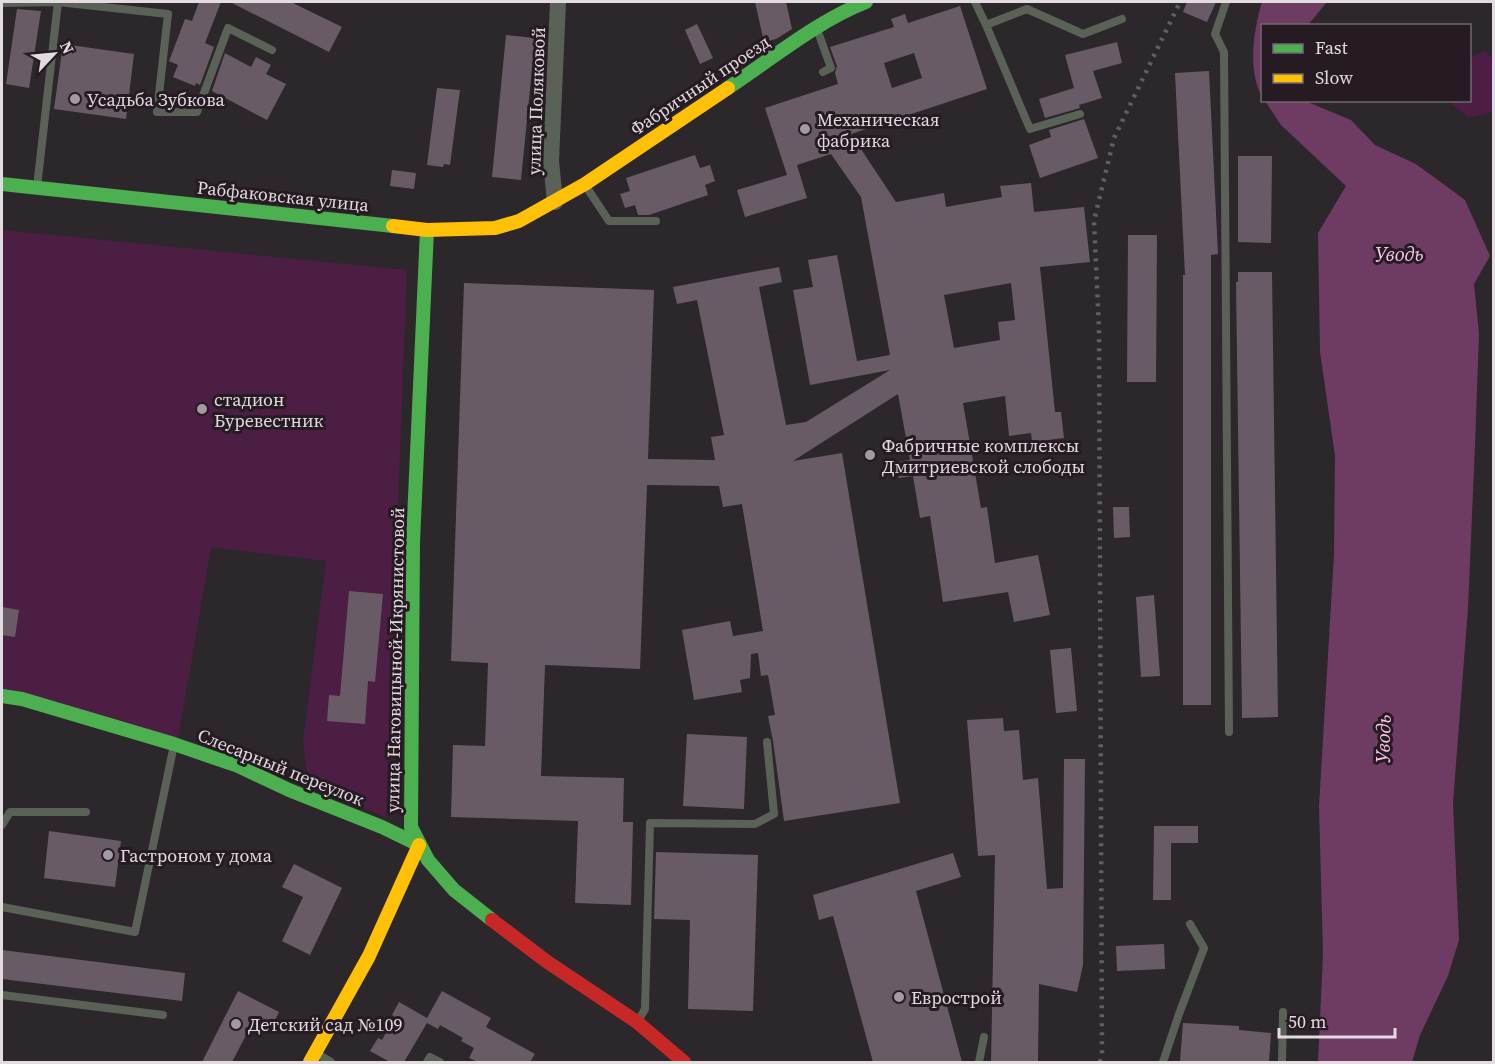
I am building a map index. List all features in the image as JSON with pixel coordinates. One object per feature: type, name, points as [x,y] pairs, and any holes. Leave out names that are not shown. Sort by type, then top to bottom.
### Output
[{"type":"main road","name":"Фабричный проезд","points":[[555,202],[817,29],[866,2]]},
{"type":"main road","name":"Рабфаковская улица","points":[[2,184],[427,230],[495,228],[519,221],[555,202]]},
{"type":"main road","name":"улица Наговицыной-Икрянистовой","points":[[419,845],[410,819],[413,543],[427,230]]},
{"type":"main road","name":"Слесарный переулок","points":[[2,696],[22,699],[174,744],[289,783],[419,845],[440,876],[475,908],[546,962],[638,1022],[684,1062]]},
{"type":"main road","points":[[313,1058],[365,966],[399,896],[419,845]]},
{"type":"street","name":"улица Поляковой","points":[[555,202],[551,161],[558,2]]},
{"type":"lane","points":[[37,188],[58,2]]},
{"type":"lane","points":[[2,3],[58,2],[168,14],[157,112],[197,112],[228,28],[272,50]]},
{"type":"lane","points":[[975,2],[1030,129],[1080,114]]},
{"type":"lane","points":[[1226,2],[1215,34],[1224,52],[1228,732]]},
{"type":"lane","points":[[986,26],[1027,9],[1083,34],[1122,19]]},
{"type":"lane","points":[[817,29],[831,68],[823,72]]},
{"type":"lane","points":[[585,184],[609,221],[656,221]]},
{"type":"lane","points":[[638,1022],[645,1009],[650,824],[756,824],[774,814],[768,742]]},
{"type":"lane","points":[[2,907],[135,932],[174,744]]},
{"type":"lane","points":[[2,825],[10,812],[86,812]]},
{"type":"lane","points":[[1163,1062],[1204,948],[1190,924]]},
{"type":"lane","points":[[2,995],[163,1015]]},
{"type":"lane","points":[[1282,1062],[1283,1012]]},
{"type":"lane","points":[[979,1062],[984,1037]]},
{"type":"lane","points":[[662,1044],[666,1062]]},
{"type":"lane","points":[[427,1062],[430,1057],[440,1062]]},
{"type":"lane","points":[[313,1058],[331,1062]]},
{"type":"shaded area","points":[[1486,51],[1493,60],[1493,112],[1469,118],[1449,102],[1471,102],[1471,57]]},
{"type":"shaded area","name":"стадион Буревестник","points":[[2,230],[407,270],[386,818],[308,781],[303,741],[326,561],[211,547],[178,739],[2,693]]},
{"type":"water","points":[[1262,2],[1327,2],[1309,24],[1261,24],[1261,94],[1257,86],[1253,62]]},
{"type":"water","name":"Уводь","points":[[1266,102],[1307,102],[1351,120],[1375,145],[1416,164],[1465,200],[1490,256],[1474,284],[1479,333],[1475,445],[1468,608],[1453,803],[1459,940],[1448,976],[1420,1035],[1412,1062],[1318,1062],[1323,954],[1319,806],[1334,554],[1335,456],[1320,352],[1318,233],[1346,186],[1281,125]]},
{"type":"building","points":[[199,2],[221,2],[205,43],[214,47],[200,85],[196,83],[195,86],[173,77],[178,65],[169,61],[185,19],[192,21]]},
{"type":"building","points":[[230,2],[291,2],[342,27],[329,52]]},
{"type":"building","points":[[755,2],[786,2],[792,29],[776,39],[764,42]]},
{"type":"building","points":[[1187,2],[1216,2],[1207,22],[1183,12]]},
{"type":"building","points":[[960,6],[987,89],[851,134],[896,202],[944,193],[946,207],[1002,197],[1000,186],[1031,183],[1034,212],[1084,207],[1090,262],[1040,267],[1055,412],[1061,412],[1064,438],[1032,442],[1031,433],[1009,436],[1005,396],[963,403],[981,508],[987,507],[995,563],[1038,555],[1050,615],[1014,622],[1008,592],[943,602],[930,516],[920,518],[913,476],[899,478],[896,462],[910,460],[898,394],[793,461],[842,453],[900,803],[784,821],[768,716],[775,715],[768,675],[761,676],[758,653],[751,654],[750,678],[740,680],[742,692],[694,700],[682,630],[730,621],[733,636],[763,631],[742,504],[723,507],[719,486],[647,485],[640,669],[545,665],[541,776],[624,778],[623,822],[633,822],[631,905],[575,903],[578,821],[451,817],[453,745],[485,746],[488,663],[451,661],[464,283],[654,290],[648,459],[715,460],[711,437],[724,435],[697,300],[677,304],[673,287],[779,267],[782,282],[759,287],[786,425],[806,422],[890,370],[810,385],[793,290],[813,287],[808,260],[837,255],[857,361],[890,355],[861,197],[831,154],[797,165],[807,198],[745,217],[737,190],[787,175],[765,108],[838,84],[835,73],[837,66],[830,47],[894,27],[891,19],[905,14],[908,23]],"holes":[[[914,53],[922,78],[892,88],[884,63]],[[1011,283],[1015,320],[998,322],[1000,340],[954,348],[944,295]]]},
{"type":"building","points":[[17,9],[41,11],[29,88],[6,84]]},
{"type":"building","points":[[697,24],[713,58],[700,64],[685,30]]},
{"type":"building","points":[[506,35],[535,38],[521,180],[492,177]]},
{"type":"building","points":[[1117,42],[1122,63],[1093,71],[1102,98],[1079,105],[1080,108],[1045,118],[1039,99],[1074,88],[1065,55]]},
{"type":"building","points":[[63,44],[134,54],[126,119],[54,109]]},
{"type":"building","points":[[225,53],[251,67],[256,57],[271,65],[266,74],[286,84],[267,120],[212,91]]},
{"type":"building","points":[[1209,71],[1218,254],[1211,255],[1211,705],[1183,705],[1183,275],[1185,275],[1175,73]]},
{"type":"building","points":[[437,88],[460,90],[450,165],[444,164],[443,167],[427,165]]},
{"type":"building","points":[[1084,119],[1098,158],[1040,178],[1029,145],[1051,137],[1049,130]]},
{"type":"building","points":[[695,155],[700,168],[710,165],[715,181],[705,185],[708,195],[649,215],[638,215],[635,205],[625,208],[620,194],[630,191],[626,178]]},
{"type":"building","points":[[1238,156],[1272,156],[1271,243],[1238,242]]},
{"type":"building","points":[[392,170],[416,173],[414,189],[390,186]]},
{"type":"building","points":[[1128,235],[1157,235],[1156,382],[1127,382]]},
{"type":"building","points":[[1238,272],[1272,272],[1278,717],[1242,718],[1236,282],[1238,282]]},
{"type":"building","points":[[1113,507],[1129,507],[1130,537],[1114,538]]},
{"type":"building","points":[[349,591],[383,594],[375,682],[368,681],[365,724],[327,721],[329,695],[340,696]]},
{"type":"building","points":[[1154,595],[1160,676],[1141,677],[1136,597]]},
{"type":"building","points":[[2,607],[19,610],[15,637],[2,635]]},
{"type":"building","points":[[1071,648],[1077,711],[1056,713],[1050,650]]},
{"type":"building","points":[[1003,718],[1004,731],[1019,730],[1023,780],[1038,778],[1047,889],[1063,888],[1064,759],[1085,759],[1083,965],[1077,992],[1039,984],[1038,1062],[991,1062],[995,855],[978,856],[967,720]]},
{"type":"building","points":[[687,734],[747,737],[744,809],[683,806]]},
{"type":"building","points":[[1154,826],[1198,826],[1198,843],[1171,843],[1171,900],[1153,900]]},
{"type":"building","points":[[49,831],[121,841],[115,887],[44,878]]},
{"type":"building","points":[[656,852],[758,855],[753,1011],[688,1009],[690,920],[654,919]]},
{"type":"building","name":"Еврострой","points":[[953,853],[961,877],[916,891],[962,1062],[873,1062],[833,916],[819,920],[813,895]]},
{"type":"building","points":[[294,864],[342,888],[310,955],[282,941],[303,897],[282,887]]},
{"type":"building","points":[[1164,944],[1165,969],[1117,971],[1116,946]]},
{"type":"building","points":[[2,950],[185,973],[182,1001],[2,979]]},
{"type":"building","name":"Детский сад №109","points":[[238,991],[279,1012],[271,1028],[254,1020],[232,1062],[202,1062]]},
{"type":"building","points":[[442,991],[491,1018],[486,1027],[535,1054],[530,1062],[478,1062],[469,1058],[474,1048],[461,1041],[463,1038],[440,1025],[438,1029],[427,1023],[404,1062],[390,1062],[370,1051],[378,1038],[382,1040],[395,1017],[392,1015],[399,1002],[427,1018]]},
{"type":"building","points":[[1183,1023],[1239,1026],[1239,1030],[1271,1033],[1269,1062],[1180,1062]]},
{"type":"railway","points":[[1100,1062],[1102,1054],[1099,329],[1094,221],[1114,138],[1180,2]]},
{"type":"traffic: fast","points":[[728,88],[795,41],[831,19],[866,2]]},
{"type":"traffic: fast","points":[[2,184],[393,226]]},
{"type":"traffic: fast","points":[[427,230],[413,542],[411,827],[428,860],[454,890],[492,920]]},
{"type":"traffic: fast","points":[[2,696],[22,699],[174,744],[238,766],[419,845]]},
{"type":"traffic: slow","points":[[393,226],[427,230],[495,228],[519,221],[585,184],[728,88]]},
{"type":"traffic: slow","points":[[310,1062],[369,956],[419,845]]},
{"type":"traffic: jam","points":[[492,920],[546,961],[637,1022],[684,1062]]},
{"type":"place","name":"Усадьба Зубкова","points":[[75,99]]},
{"type":"place","name":"Механическая фабрика","points":[[805,129]]},
{"type":"place","name":"стадион Буревестник","points":[[202,409]]},
{"type":"place","name":"Фабричные комплексы Дмитриевской слободы","points":[[870,455]]},
{"type":"place","name":"Гастроном у дома","points":[[108,855]]},
{"type":"place","name":"Еврострой","points":[[899,997]]},
{"type":"place","name":"Детский сад №109","points":[[236,1024]]}]
